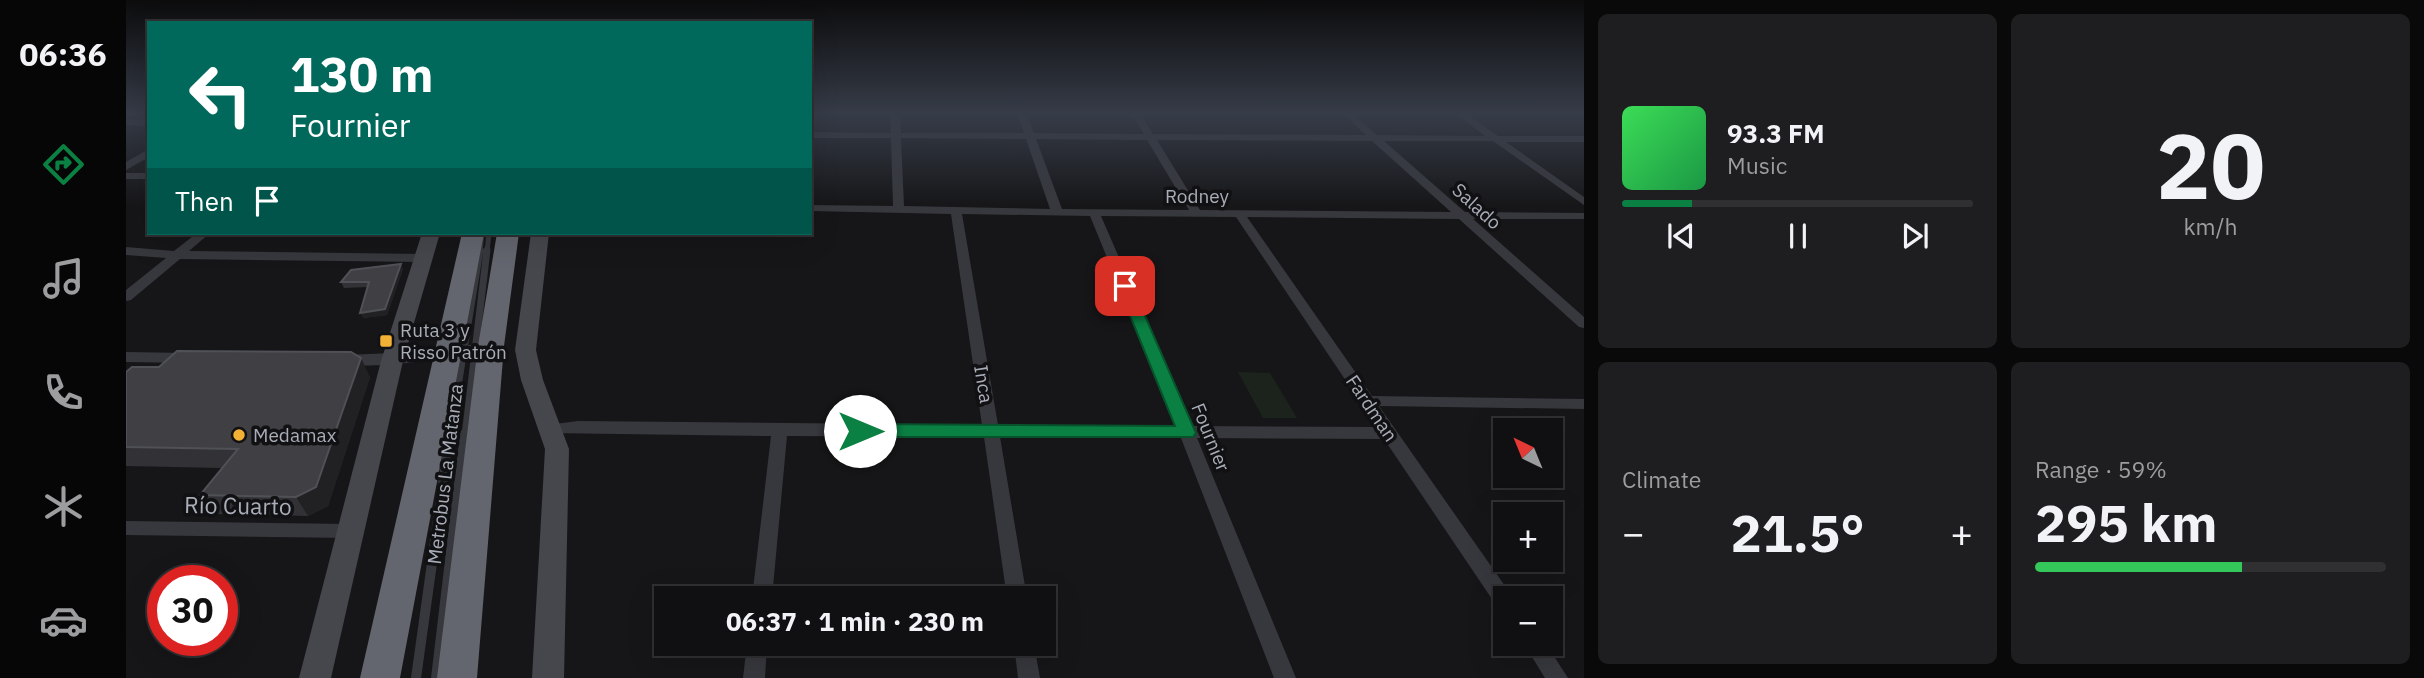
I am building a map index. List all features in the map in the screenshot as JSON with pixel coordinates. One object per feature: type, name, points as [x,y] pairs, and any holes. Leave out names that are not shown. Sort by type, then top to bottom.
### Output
[{"type":"highway","points":[[380,678],[395,610],[469,350],[487,237]]},
{"type":"highway","points":[[457,678],[469,350],[487,237]]},
{"type":"highway","points":[[360,678],[395,610]]},
{"type":"street","points":[[896,145],[899,209]]},
{"type":"street","points":[[1033,145],[1057,212]]},
{"type":"street","points":[[1155,145],[1197,214]]},
{"type":"street","name":"Salado","points":[[1382,145],[1584,324]]},
{"type":"street","points":[[1506,145],[1584,202]]},
{"type":"street","points":[[126,167],[147,153]]},
{"type":"street","points":[[126,176],[147,176]]},
{"type":"street","name":"Rodney","points":[[812,208],[1584,216]]},
{"type":"street","name":"Inca","points":[[956,210],[1015,586]]},
{"type":"street","name":"Fournier","points":[[1094,213],[1187,433],[1285,678]]},
{"type":"street","name":"Fardman","points":[[1239,214],[1494,586]]},
{"type":"street","points":[[126,297],[201,235]]},
{"type":"street","points":[[314,678],[392,361],[430,235]]},
{"type":"street","points":[[540,235],[526,334],[526,355],[533,381],[553,429],[558,463],[548,678]]},
{"type":"street","points":[[126,251],[176,255],[423,258]]},
{"type":"street","points":[[326,360],[392,361],[469,350]]},
{"type":"street","points":[[126,357],[206,358]]},
{"type":"street","points":[[1368,401],[1584,404]]},
{"type":"street","points":[[553,429],[579,427],[1389,433]]},
{"type":"street","points":[[763,586],[780,430]]},
{"type":"street","name":"Río Cuarto","points":[[126,528],[350,531]]},
{"type":"street","points":[[754,678],[756,656]]},
{"type":"street","points":[[1026,656],[1029,678]]},
{"type":"street","points":[[1542,656],[1558,678]]},
{"type":"lane","name":"Metrobus La Matanza","points":[[416,678],[489,235]]},
{"type":"lane","name":"Metrobus La Matanza","points":[[436,678],[469,350]]},
{"type":"shaded area","points":[[1238,372],[1270,373],[1297,418],[1263,418]]},
{"type":"building","points":[[401,264],[385,309],[360,313],[369,282],[341,282],[351,270]]},
{"type":"building","name":"Medamax","points":[[177,351],[351,352],[361,358],[316,487],[296,497],[200,495],[238,449],[126,447],[126,372],[132,367],[159,367]]},
{"type":"place","name":"Ruta 3 y Risso Patrón","points":[[386,341]]},
{"type":"place","name":"Medamax","points":[[239,435]]},
{"type":"route","points":[[860,431],[1187,433],[1125,286]]}]
